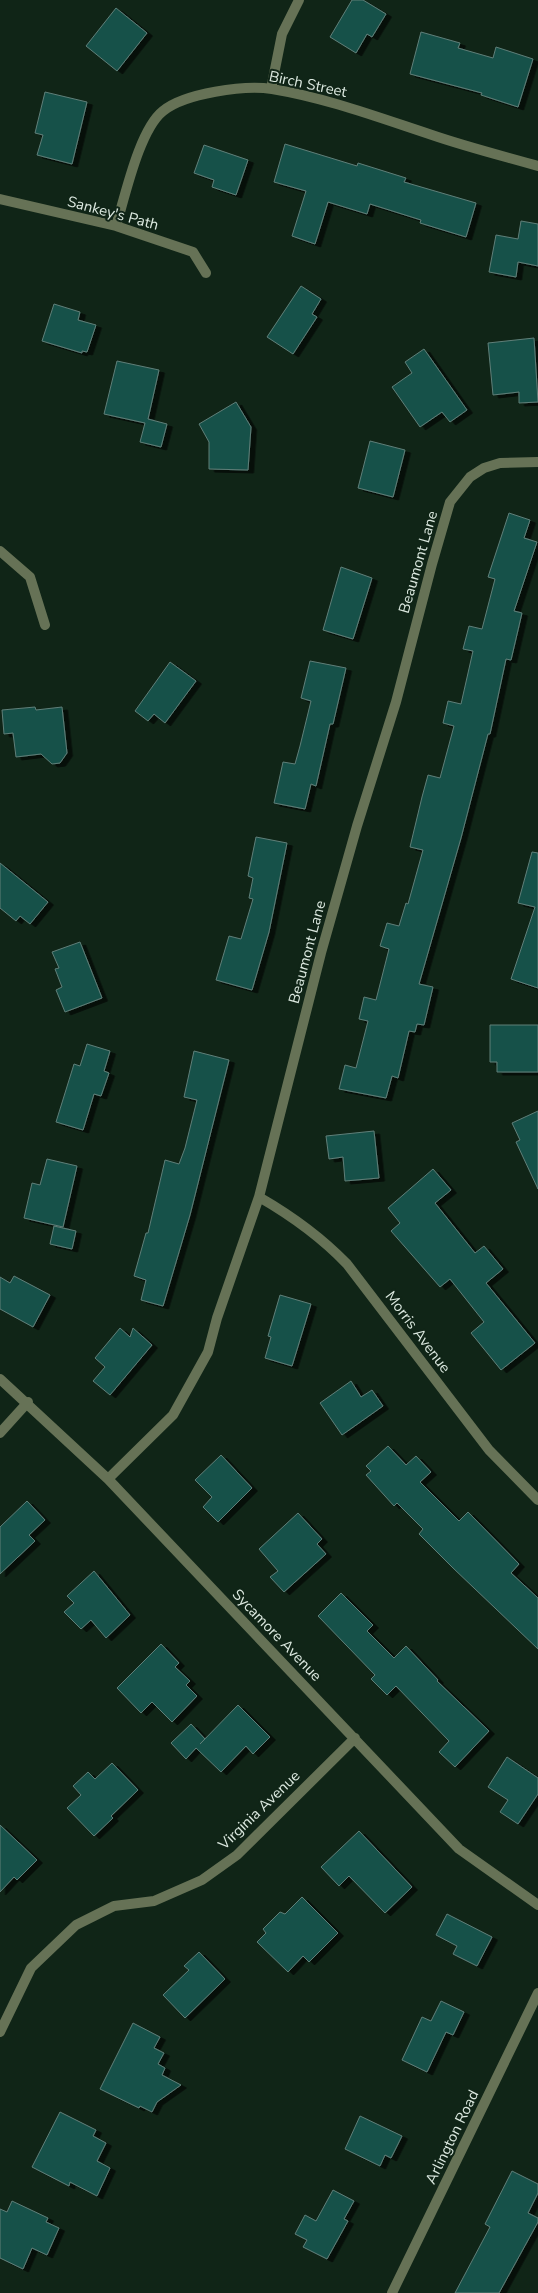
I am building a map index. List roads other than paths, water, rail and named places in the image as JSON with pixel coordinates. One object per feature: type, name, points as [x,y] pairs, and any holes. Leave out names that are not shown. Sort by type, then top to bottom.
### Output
[{"type":"street","points":[[271,89],[282,34],[299,0]]},
{"type":"street","name":"Birch Street","points":[[116,226],[140,148],[149,128],[162,112],[179,102],[230,88],[271,89],[349,108],[453,142],[538,166]]},
{"type":"street","name":"Sankey's Path","points":[[0,199],[116,226],[193,252],[206,273]]},
{"type":"street","name":"Beaumont Lane","points":[[108,1479],[172,1415],[208,1352],[217,1318],[259,1197],[321,953],[357,826],[396,702],[450,502],[470,476],[484,468],[500,463],[538,462]]},
{"type":"street","points":[[0,551],[30,577],[45,624]]},
{"type":"street","name":"Morris Avenue","points":[[259,1197],[289,1214],[332,1248],[347,1264],[489,1450],[538,1500]]},
{"type":"street","name":"Sycamore Avenue","points":[[0,1379],[28,1402],[108,1479],[459,1849],[538,1905]]},
{"type":"street","points":[[0,1433],[28,1402]]},
{"type":"street","name":"Virginia Avenue","points":[[0,2032],[31,1968],[76,1925],[114,1906],[154,1901],[202,1880],[237,1855],[355,1738]]},
{"type":"street","name":"Arlington Road","points":[[392,2293],[538,1994]]}]
